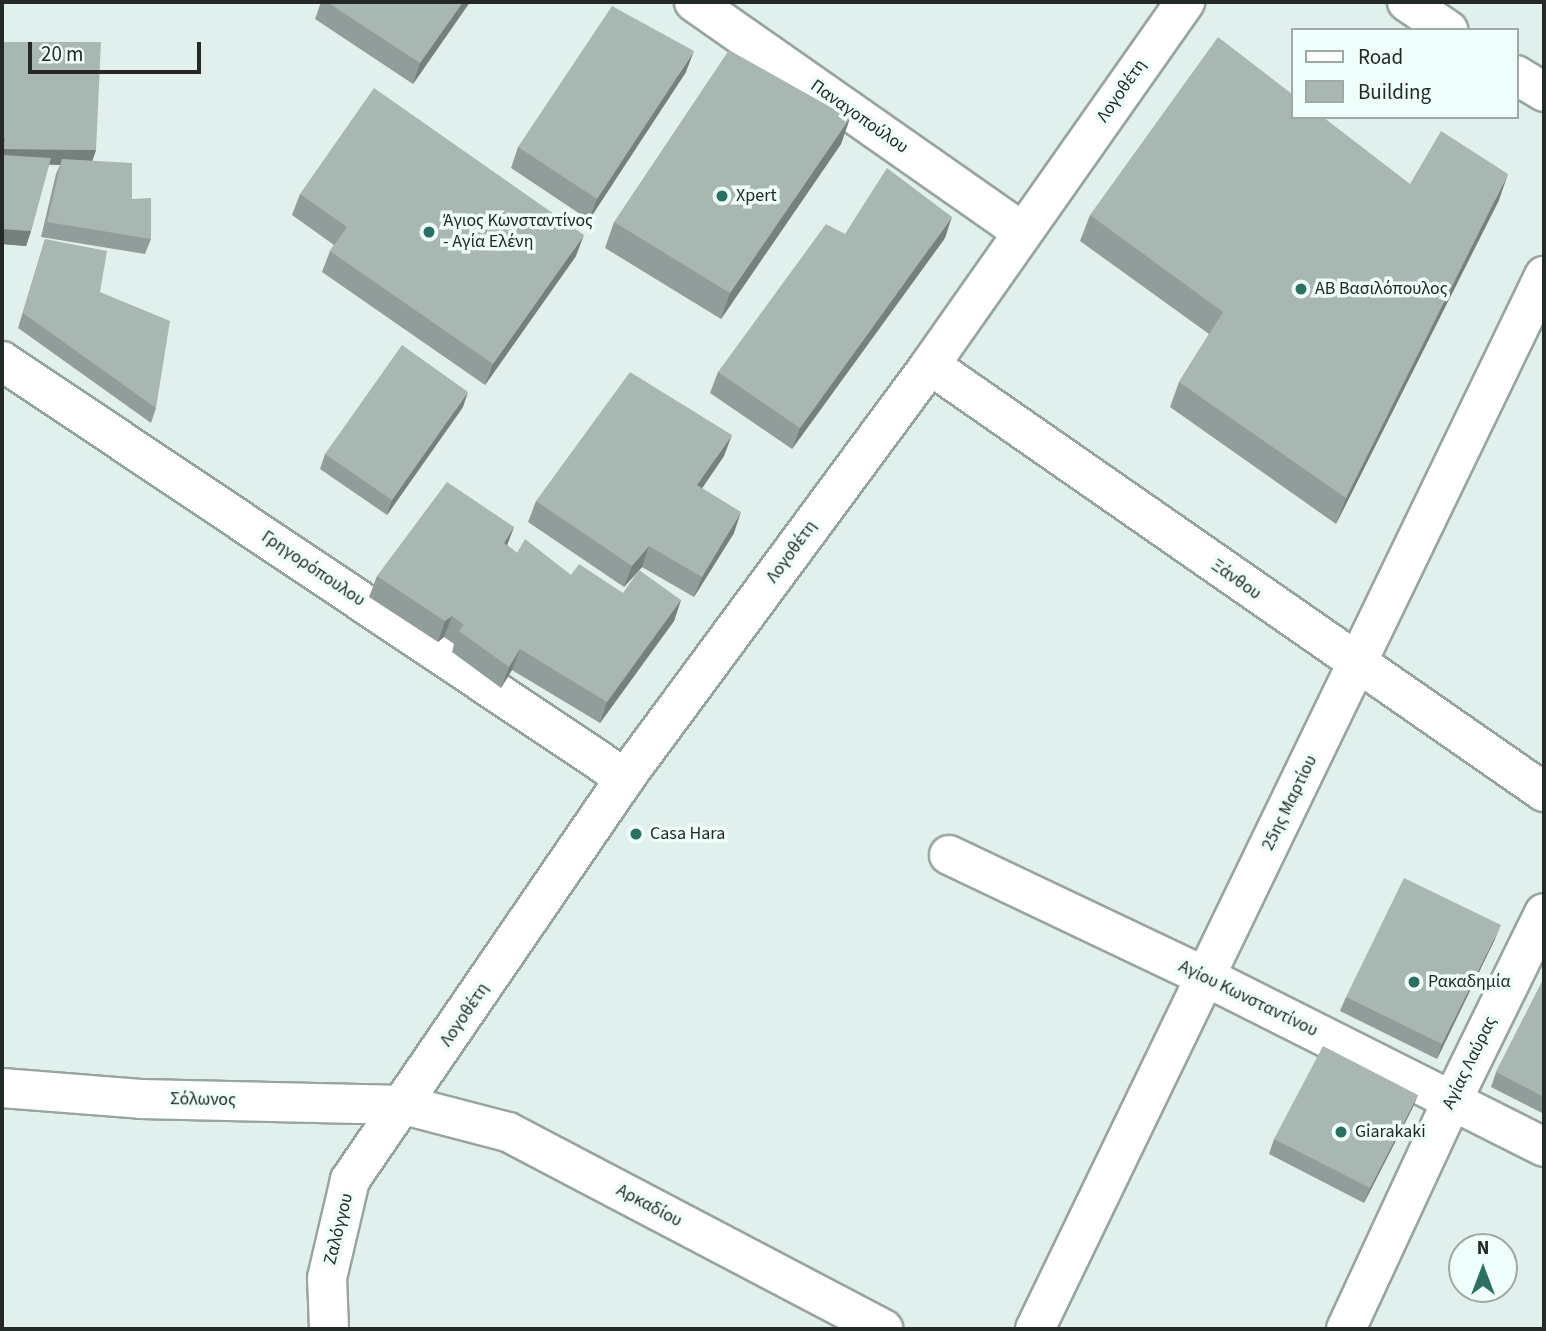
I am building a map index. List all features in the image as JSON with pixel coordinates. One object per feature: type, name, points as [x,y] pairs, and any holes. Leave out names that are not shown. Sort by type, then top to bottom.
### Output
[{"type":"street","name":"Παναγοπούλου","points":[[694,2],[1023,232]]},
{"type":"street","name":"Λογοθέτη","points":[[404,1105],[625,778],[930,365],[1185,2]]},
{"type":"street","points":[[1407,2],[1445,28]]},
{"type":"street","points":[[1518,76],[1544,92]]},
{"type":"street","name":"25ης Μαρτίου","points":[[1035,1329],[1544,276]]},
{"type":"street","name":"Γρηγορόπουλου","points":[[2,361],[625,778]]},
{"type":"street","name":"Ξάνθου","points":[[930,365],[1357,665],[1544,792]]},
{"type":"street","name":"Αγίου Κωνσταντίνου","points":[[949,855],[1206,977],[1544,1147]]},
{"type":"street","name":"Αγίας Λαύρας","points":[[1346,1329],[1452,1101],[1544,913]]},
{"type":"street","name":"Σόλωνος","points":[[2,1088],[141,1099],[404,1105]]},
{"type":"street","name":"Ζαλόγγου","points":[[329,1329],[327,1278],[351,1181],[404,1105]]},
{"type":"street","name":"Αρκαδίου","points":[[404,1105],[508,1132],[884,1329]]},
{"type":"building","points":[[327,2],[463,2],[420,63]]},
{"type":"building","points":[[612,6],[694,51],[597,199],[518,147]]},
{"type":"building","name":"ΑΒ Βασιλόπουλος","points":[[1218,37],[1290,92],[1290,119],[1326,119],[1410,184],[1441,131],[1508,174],[1346,498],[1179,382],[1223,312],[1090,215]]},
{"type":"building","points":[[2,42],[101,42],[96,150],[4,149]]},
{"type":"building","name":"Xpert","points":[[729,50],[850,118],[730,293],[614,222]]},
{"type":"building","name":"Άγιος Κωνσταντίνος - Αγία Ελένη","points":[[374,88],[584,235],[493,364],[330,251],[347,227],[300,194]]},
{"type":"building","points":[[2,155],[51,158],[31,231],[2,229]]},
{"type":"building","points":[[62,159],[132,163],[132,199],[151,198],[151,239],[47,222]]},
{"type":"building","points":[[887,168],[952,217],[800,428],[718,372],[826,224],[845,234]]},
{"type":"building","points":[[45,239],[107,251],[100,292],[170,321],[156,408],[23,313]]},
{"type":"building","points":[[402,345],[468,392],[392,500],[325,454]]},
{"type":"building","points":[[630,372],[732,435],[697,485],[741,512],[702,577],[649,546],[632,566],[536,501]]},
{"type":"building","points":[[447,482],[514,527],[504,543],[517,553],[525,539],[571,575],[579,564],[623,593],[639,570],[681,600],[607,702],[520,649],[509,667],[459,631],[464,625],[452,616],[445,621],[377,576]]},
{"type":"building","points":[[1404,878],[1501,925],[1442,1044],[1346,997]]},
{"type":"building","points":[[1544,978],[1544,1097],[1496,1072]]},
{"type":"building","points":[[1323,1046],[1418,1095],[1370,1188],[1274,1139]]},
{"type":"place","name":"Xpert","points":[[722,196]]},
{"type":"place","name":"Άγιος Κωνσταντίνος - Αγία Ελένη","points":[[429,232]]},
{"type":"place","name":"ΑΒ Βασιλόπουλος","points":[[1301,289]]},
{"type":"place","name":"Casa Hara","points":[[636,834]]},
{"type":"place","name":"Ρακαδημία","points":[[1414,982]]},
{"type":"place","name":"Giarakaki","points":[[1341,1132]]}]
